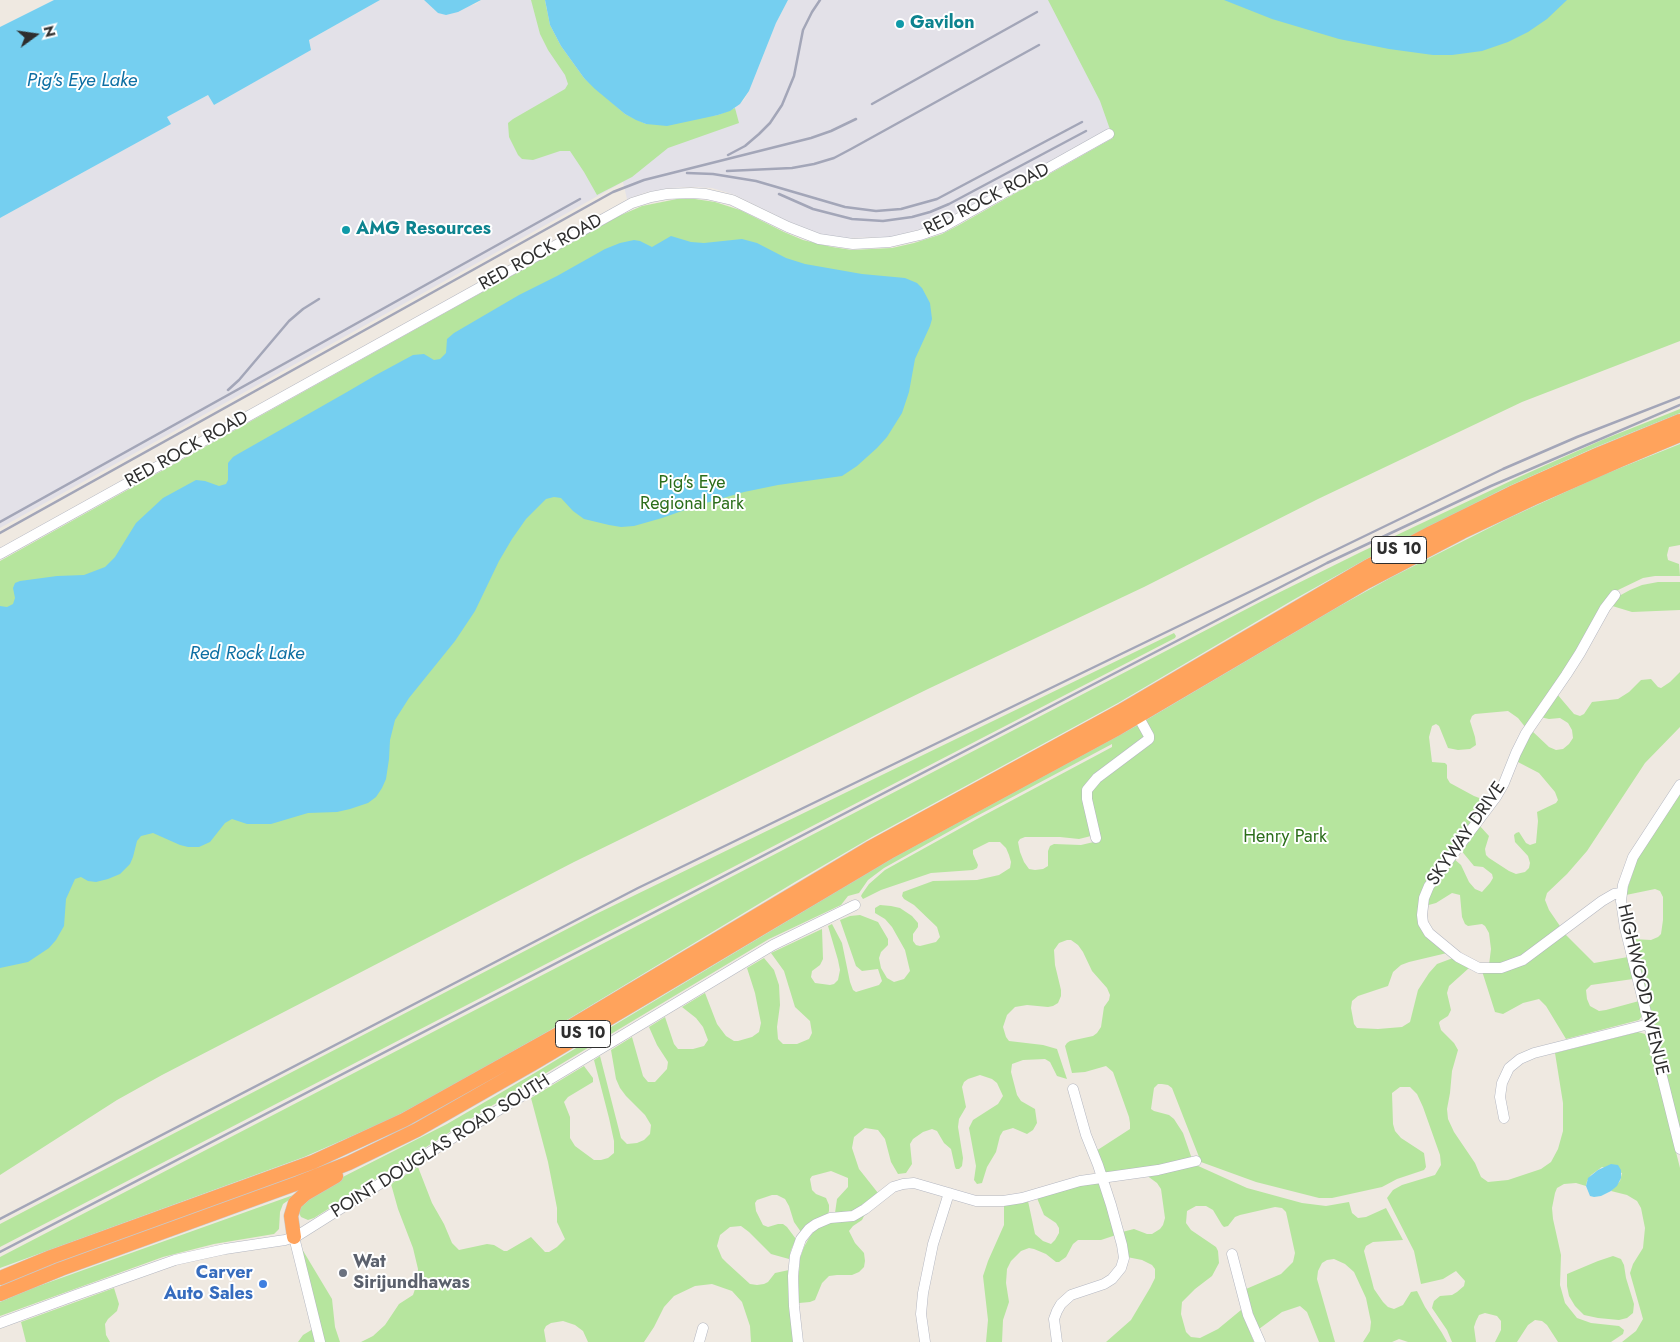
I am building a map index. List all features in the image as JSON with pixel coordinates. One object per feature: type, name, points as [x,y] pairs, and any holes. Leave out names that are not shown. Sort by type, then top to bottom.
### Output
[{"type":"highway","name":"US 10","points":[[0,1278],[75,1248],[291,1171],[328,1156],[404,1120],[560,1033],[884,840],[1135,710],[1316,596],[1431,533],[1547,477],[1680,422]]},
{"type":"highway","name":"US 10","points":[[0,1294],[52,1273],[298,1184],[349,1163],[407,1135],[534,1063],[891,851],[1135,710],[1407,560],[1536,497],[1680,436]]},
{"type":"highway","points":[[294,1237],[291,1213],[299,1199],[326,1181],[407,1135]]},
{"type":"street","name":"RED ROCK ROAD","points":[[0,554],[632,203],[667,194],[706,194],[732,200],[788,227],[819,239],[853,244],[890,242],[920,235],[950,223],[1109,134]]},
{"type":"street","name":"SKYWAY DRIVE","points":[[1615,595],[1605,608],[1566,676],[1526,733],[1496,797],[1429,886],[1424,898],[1423,923],[1428,933],[1458,958],[1479,968],[1501,968],[1523,960],[1602,901],[1614,894],[1622,893]]},
{"type":"street","points":[[1096,838],[1088,804],[1087,790],[1097,778],[1149,739],[1135,710]]},
{"type":"street","name":"HIGHWOOD AVENUE","points":[[1680,785],[1635,853],[1622,893],[1622,915],[1680,1149]]},
{"type":"street","name":"POINT DOUGLAS ROAD SOUTH","points":[[0,1323],[76,1294],[175,1260],[294,1237],[462,1132],[762,951],[855,905]]},
{"type":"street","points":[[1504,1118],[1500,1097],[1502,1083],[1509,1068],[1520,1058],[1649,1024]]},
{"type":"street","points":[[1057,1342],[1054,1319],[1061,1304],[1074,1294],[1107,1282],[1119,1272],[1124,1262],[1122,1245],[1102,1178],[1086,1136],[1073,1089]]},
{"type":"street","points":[[798,1342],[793,1297],[793,1270],[799,1243],[806,1232],[819,1222],[833,1218],[853,1216],[865,1209],[888,1190],[903,1184],[918,1184],[976,1201],[1003,1201],[1022,1198],[1080,1181],[1158,1170],[1196,1161]]},
{"type":"street","points":[[925,1342],[921,1322],[922,1299],[933,1244],[949,1193]]},
{"type":"street","points":[[294,1237],[320,1342]]},
{"type":"street","points":[[1232,1254],[1248,1314],[1260,1342]]},
{"type":"street","points":[[699,1342],[703,1328]]},
{"type":"shaded area","points":[[380,0],[424,0],[438,13],[476,4],[481,0],[545,0],[546,9],[735,108],[744,100],[749,91],[776,23],[788,0],[1050,0],[1115,125],[949,217],[921,229],[890,237],[846,238],[824,235],[790,222],[735,195],[712,188],[670,188],[647,192],[627,199],[623,182],[0,528],[0,218],[170,124],[167,117],[208,95],[214,105],[311,49],[309,40]]},
{"type":"green space","points":[[531,0],[545,0],[550,25],[561,46],[584,78],[625,114],[646,124],[718,115],[735,108],[739,123],[668,148],[632,177],[597,195],[570,151],[560,151],[533,160],[522,159],[509,137],[508,123],[565,89],[568,84],[565,75],[540,34]]},
{"type":"green space","name":"Pig's Eye Regional Park","points":[[1048,0],[1680,0],[1680,341],[1522,402],[1318,499],[1144,587],[930,688],[574,862],[162,1075],[117,1100],[0,1175],[0,561],[619,216],[642,206],[677,199],[715,202],[740,210],[803,240],[852,250],[892,248],[914,243],[942,234],[959,225],[1113,138],[1100,101]]},
{"type":"green space","points":[[1680,409],[1680,413],[1596,447],[1505,488],[1370,557],[1118,703],[872,837],[547,1032],[391,1119],[304,1157],[0,1268],[0,1257],[1262,601],[1519,477],[1602,440]]},
{"type":"green space","name":"Henry Park","points":[[1680,444],[1680,545],[1669,547],[1667,555],[1668,560],[1679,564],[1680,576],[1643,578],[1616,591],[1526,728],[1518,718],[1508,711],[1475,714],[1470,721],[1476,745],[1470,749],[1458,750],[1448,748],[1439,726],[1436,724],[1432,726],[1429,737],[1432,762],[1445,763],[1447,765],[1447,778],[1450,783],[1490,802],[1419,909],[1447,953],[1401,965],[1393,972],[1388,986],[1358,996],[1352,1001],[1351,1008],[1354,1024],[1357,1028],[1402,1027],[1410,1022],[1418,990],[1437,964],[1453,958],[1469,968],[1449,986],[1447,993],[1451,1010],[1448,1016],[1439,1023],[1441,1030],[1458,1050],[1452,1071],[1447,1109],[1448,1119],[1454,1132],[1475,1163],[1481,1177],[1488,1182],[1508,1180],[1541,1169],[1551,1162],[1558,1149],[1563,1131],[1563,1103],[1555,1053],[1638,1032],[1645,1034],[1680,1168],[1680,1342],[1622,1342],[1636,1331],[1643,1319],[1630,1273],[1643,1248],[1645,1228],[1641,1208],[1637,1201],[1627,1195],[1611,1191],[1620,1181],[1622,1173],[1602,1167],[1591,1175],[1586,1186],[1576,1183],[1564,1184],[1557,1188],[1555,1193],[1552,1208],[1561,1255],[1560,1285],[1565,1303],[1577,1318],[1591,1323],[1619,1326],[1624,1330],[1623,1334],[1611,1342],[1558,1342],[1547,1325],[1542,1321],[1535,1320],[1528,1325],[1517,1342],[1495,1342],[1501,1330],[1501,1321],[1497,1316],[1485,1313],[1479,1315],[1474,1327],[1476,1342],[1452,1342],[1447,1330],[1432,1308],[1434,1301],[1440,1296],[1452,1295],[1457,1292],[1464,1286],[1465,1281],[1456,1271],[1443,1279],[1421,1284],[1414,1251],[1387,1198],[1393,1190],[1402,1185],[1435,1175],[1441,1165],[1440,1155],[1423,1107],[1417,1094],[1410,1087],[1400,1087],[1392,1093],[1393,1124],[1395,1131],[1401,1138],[1424,1153],[1426,1167],[1424,1170],[1397,1179],[1382,1187],[1332,1198],[1319,1198],[1256,1182],[1201,1162],[1172,1088],[1162,1084],[1158,1084],[1154,1088],[1151,1109],[1169,1115],[1174,1119],[1183,1133],[1192,1159],[1106,1174],[1096,1151],[1130,1129],[1129,1117],[1113,1072],[1106,1066],[1085,1072],[1072,1073],[1065,1046],[1070,1041],[1093,1036],[1097,1033],[1101,1027],[1104,1007],[1110,995],[1107,988],[1092,971],[1078,945],[1071,940],[1067,940],[1059,943],[1054,950],[1055,965],[1061,990],[1058,1003],[1048,1007],[1027,1005],[1015,1007],[1007,1015],[1003,1027],[1009,1041],[1043,1045],[1057,1049],[1067,1079],[1057,1076],[1050,1062],[1045,1059],[1023,1060],[1012,1064],[1011,1072],[1017,1095],[1021,1101],[1035,1109],[1037,1123],[1033,1130],[1027,1134],[1013,1128],[1003,1131],[982,1183],[977,1184],[974,1180],[976,1166],[969,1128],[973,1120],[998,1104],[1003,1096],[997,1083],[980,1075],[968,1079],[962,1087],[966,1107],[959,1119],[958,1127],[963,1158],[962,1166],[959,1169],[955,1167],[951,1149],[944,1143],[937,1131],[932,1129],[923,1132],[913,1139],[910,1144],[912,1164],[906,1173],[898,1174],[891,1162],[885,1139],[878,1130],[865,1128],[854,1137],[852,1148],[859,1169],[878,1193],[869,1201],[849,1213],[835,1213],[837,1199],[848,1187],[848,1178],[831,1171],[812,1176],[810,1179],[812,1190],[826,1198],[829,1211],[828,1214],[810,1222],[801,1232],[794,1222],[785,1199],[772,1195],[757,1200],[755,1203],[756,1211],[763,1225],[768,1227],[783,1224],[796,1239],[789,1259],[771,1254],[741,1226],[730,1227],[720,1235],[717,1246],[722,1258],[750,1284],[764,1284],[775,1273],[789,1270],[788,1285],[794,1342],[751,1342],[750,1326],[742,1302],[732,1291],[712,1284],[695,1286],[674,1296],[664,1307],[644,1342],[588,1342],[583,1331],[575,1325],[563,1321],[546,1326],[544,1330],[546,1342],[361,1342],[373,1336],[385,1325],[399,1304],[413,1295],[417,1283],[418,1269],[413,1248],[398,1209],[391,1184],[418,1167],[432,1203],[452,1243],[459,1250],[487,1244],[507,1251],[531,1237],[545,1252],[549,1252],[565,1239],[557,1222],[557,1208],[548,1162],[531,1098],[584,1066],[593,1078],[593,1082],[568,1097],[564,1102],[570,1117],[570,1138],[575,1146],[594,1160],[608,1158],[614,1153],[614,1141],[594,1060],[600,1056],[621,1138],[627,1144],[644,1140],[650,1134],[651,1125],[645,1115],[620,1088],[616,1079],[611,1050],[632,1037],[643,1076],[648,1082],[655,1082],[667,1069],[668,1062],[657,1045],[649,1027],[665,1017],[674,1044],[678,1049],[693,1049],[704,1046],[708,1040],[703,1027],[696,1018],[682,1007],[705,993],[717,1024],[726,1036],[734,1041],[752,1037],[759,1032],[761,1023],[755,993],[747,968],[764,958],[774,970],[779,985],[778,1039],[783,1044],[797,1044],[809,1039],[812,1033],[810,1021],[795,1007],[784,971],[771,953],[822,929],[823,959],[820,965],[812,971],[811,977],[815,983],[834,984],[838,980],[840,970],[828,926],[832,924],[842,943],[853,990],[856,992],[879,985],[882,981],[878,969],[862,971],[856,966],[840,920],[860,915],[878,922],[888,939],[888,945],[881,952],[879,958],[881,968],[887,978],[894,982],[904,979],[910,971],[905,950],[892,927],[885,919],[875,913],[875,908],[880,905],[891,906],[900,908],[912,916],[918,923],[918,927],[913,934],[913,941],[916,945],[920,946],[936,942],[940,937],[937,927],[914,905],[904,899],[902,896],[903,892],[933,881],[977,880],[999,875],[1010,868],[1009,855],[1006,848],[1000,842],[989,842],[973,850],[978,865],[973,870],[931,873],[881,890],[863,899],[861,896],[869,884],[885,870],[1112,747],[1112,744],[884,868],[868,880],[859,893],[848,896],[841,905],[769,939],[483,1111],[314,1218],[308,1220],[301,1217],[299,1213],[301,1207],[325,1186],[447,1124],[887,861],[1136,726],[1336,608],[1392,577],[1509,518],[1600,476]],"holes":[[[1097,773],[1105,778],[1094,787],[1091,793],[1098,841],[1081,845],[1054,844],[1050,846],[1048,851],[1048,866],[1043,869],[1029,869],[1020,852],[1018,842],[1020,839],[1025,837],[1079,839],[1091,836],[1082,794],[1086,783]]]},
{"type":"green space","points":[[1658,582],[1680,582],[1680,610],[1632,612],[1609,605],[1619,596],[1630,590],[1642,585]]},
{"type":"green space","points":[[1174,633],[1175,638],[0,1247],[0,1224],[594,915]]},
{"type":"green space","points":[[1680,672],[1680,727],[1645,763],[1587,851],[1547,893],[1545,900],[1549,910],[1562,929],[1517,960],[1489,965],[1491,949],[1489,933],[1482,924],[1468,926],[1465,924],[1462,917],[1460,895],[1452,893],[1436,903],[1425,906],[1428,896],[1453,858],[1461,865],[1469,882],[1475,889],[1482,892],[1490,883],[1493,878],[1492,874],[1483,867],[1474,866],[1460,849],[1479,825],[1489,836],[1485,849],[1486,855],[1489,858],[1516,874],[1525,872],[1529,868],[1528,856],[1515,842],[1514,835],[1519,832],[1526,843],[1530,845],[1536,843],[1537,812],[1556,803],[1558,800],[1555,792],[1539,773],[1516,761],[1531,730],[1549,747],[1556,750],[1563,749],[1573,738],[1572,730],[1568,723],[1560,718],[1549,719],[1540,717],[1557,694],[1574,714],[1580,716],[1584,714],[1592,702],[1618,699],[1629,692],[1641,680],[1651,679],[1661,688]]},
{"type":"green space","points":[[1680,792],[1680,1130],[1633,939],[1651,940],[1661,934],[1663,897],[1660,891],[1655,889],[1626,895],[1638,857]]},
{"type":"green space","points":[[1565,934],[1594,963],[1628,957],[1633,979],[1591,985],[1586,990],[1587,999],[1590,1006],[1599,1011],[1639,1001],[1642,1016],[1639,1020],[1566,1039],[1546,1006],[1539,999],[1523,1003],[1503,1014],[1495,1012],[1482,971],[1499,972]]},
{"type":"green space","points":[[1196,1165],[1247,1188],[1302,1203],[1326,1206],[1349,1202],[1352,1213],[1358,1218],[1366,1217],[1386,1208],[1403,1240],[1373,1242],[1366,1246],[1364,1251],[1374,1289],[1388,1307],[1394,1309],[1403,1305],[1411,1292],[1417,1291],[1447,1342],[1408,1342],[1399,1339],[1392,1342],[1363,1342],[1370,1331],[1371,1322],[1366,1298],[1354,1272],[1345,1264],[1334,1259],[1322,1263],[1317,1279],[1335,1342],[1319,1342],[1307,1312],[1300,1306],[1282,1312],[1259,1329],[1246,1289],[1281,1274],[1293,1262],[1295,1253],[1286,1212],[1282,1208],[1275,1207],[1240,1215],[1235,1217],[1228,1226],[1224,1227],[1213,1210],[1206,1206],[1196,1206],[1187,1211],[1186,1223],[1191,1230],[1216,1247],[1219,1263],[1212,1276],[1182,1302],[1181,1314],[1186,1332],[1191,1337],[1200,1338],[1218,1329],[1241,1310],[1254,1342],[1106,1342],[1131,1320],[1155,1278],[1155,1269],[1152,1265],[1142,1260],[1127,1257],[1122,1232],[1134,1229],[1152,1234],[1163,1225],[1165,1218],[1161,1189],[1157,1183],[1146,1175]]},
{"type":"green space","points":[[1099,1182],[1116,1235],[1101,1240],[1078,1240],[1073,1244],[1066,1257],[1059,1262],[1034,1249],[1029,1248],[1021,1251],[1011,1261],[1007,1269],[1006,1283],[1009,1302],[1003,1320],[1002,1342],[986,1342],[988,1320],[983,1276],[1004,1225],[1004,1205],[1028,1201],[1035,1234],[1043,1241],[1051,1244],[1059,1233],[1059,1228],[1056,1223],[1044,1215],[1037,1198]]},
{"type":"green space","points":[[299,1193],[283,1204],[280,1212],[279,1229],[274,1234],[214,1244],[163,1257],[0,1316],[0,1302],[33,1288]]},
{"type":"green space","points":[[865,1214],[862,1220],[849,1231],[855,1243],[864,1253],[864,1267],[852,1275],[829,1276],[822,1283],[815,1300],[799,1303],[800,1258],[809,1238],[815,1230],[826,1224]]},
{"type":"green space","points":[[302,1249],[332,1299],[335,1327],[340,1342],[324,1342]]},
{"type":"green space","points":[[1613,1256],[1621,1259],[1624,1265],[1634,1304],[1633,1313],[1627,1318],[1619,1320],[1584,1315],[1569,1296],[1567,1274]]},
{"type":"green space","points":[[114,1288],[119,1304],[117,1311],[105,1324],[106,1335],[110,1342],[26,1342],[21,1322]]},
{"type":"green space","points":[[313,1329],[316,1342],[298,1342],[303,1335]]},
{"type":"water","name":"Pig's Eye Lake","points":[[54,0],[380,0],[309,40],[311,50],[214,105],[208,95],[167,117],[171,124],[0,218],[0,27]]},
{"type":"water","points":[[424,0],[481,0],[458,12],[446,15],[438,13]]},
{"type":"water","points":[[545,0],[788,0],[776,23],[749,91],[740,104],[730,111],[718,115],[667,126],[646,124],[625,114],[584,78],[561,46],[550,25]]},
{"type":"water","points":[[1224,0],[1567,0],[1547,19],[1528,32],[1508,42],[1482,51],[1452,55],[1433,55],[1339,39],[1272,19]]},
{"type":"water","name":"Red Rock Lake","points":[[671,236],[691,242],[704,243],[742,239],[757,243],[786,258],[805,264],[862,274],[905,278],[917,283],[922,288],[930,303],[932,319],[915,359],[909,392],[902,413],[887,437],[877,448],[857,466],[842,476],[744,492],[634,526],[621,527],[584,519],[573,511],[561,498],[546,499],[526,519],[512,539],[499,561],[475,611],[455,641],[409,698],[395,720],[390,740],[386,779],[376,797],[368,803],[350,809],[337,812],[308,813],[271,824],[247,824],[232,819],[225,823],[210,842],[199,847],[180,845],[153,833],[141,836],[137,841],[130,864],[120,874],[96,882],[88,881],[81,877],[75,879],[66,899],[64,926],[49,948],[28,962],[0,968],[0,606],[7,607],[13,604],[15,598],[13,588],[15,583],[57,576],[84,575],[105,567],[115,557],[136,523],[163,498],[196,480],[219,486],[226,484],[228,480],[228,463],[238,454],[413,355],[424,354],[434,360],[440,359],[446,353],[447,339],[454,333],[519,295],[605,249],[634,240],[652,247]]},
{"type":"water","points":[[1611,1164],[1618,1165],[1621,1170],[1621,1178],[1617,1186],[1601,1196],[1590,1196],[1586,1186],[1588,1178],[1598,1170]]},
{"type":"railway","points":[[728,155],[745,146],[759,134],[770,123],[782,105],[794,76],[803,30],[820,0]]},
{"type":"railway","points":[[872,104],[1037,12]]},
{"type":"railway","points":[[727,171],[792,168],[834,158],[1039,45]]},
{"type":"railway","points":[[0,533],[613,192],[644,180],[811,138],[856,119]]},
{"type":"railway","points":[[687,173],[713,174],[756,181],[845,207],[876,211],[901,209],[937,199],[1082,122]]},
{"type":"railway","points":[[779,194],[813,209],[852,219],[883,221],[912,217],[949,204],[1086,131]]},
{"type":"railway","points":[[0,522],[580,199]]},
{"type":"railway","points":[[228,390],[239,380],[289,321],[319,299]]},
{"type":"railway","points":[[0,1219],[638,888],[1503,469],[1577,437],[1680,397]]},
{"type":"railway","points":[[0,1252],[1327,563],[1491,486],[1680,405]]},
{"type":"place","name":"Gavilon","points":[[900,24]]},
{"type":"place","name":"AMG Resources","points":[[346,230]]},
{"type":"place","name":"Wat Sirijundhawas","points":[[343,1273]]},
{"type":"place","name":"Carver Auto Sales","points":[[263,1284]]}]
